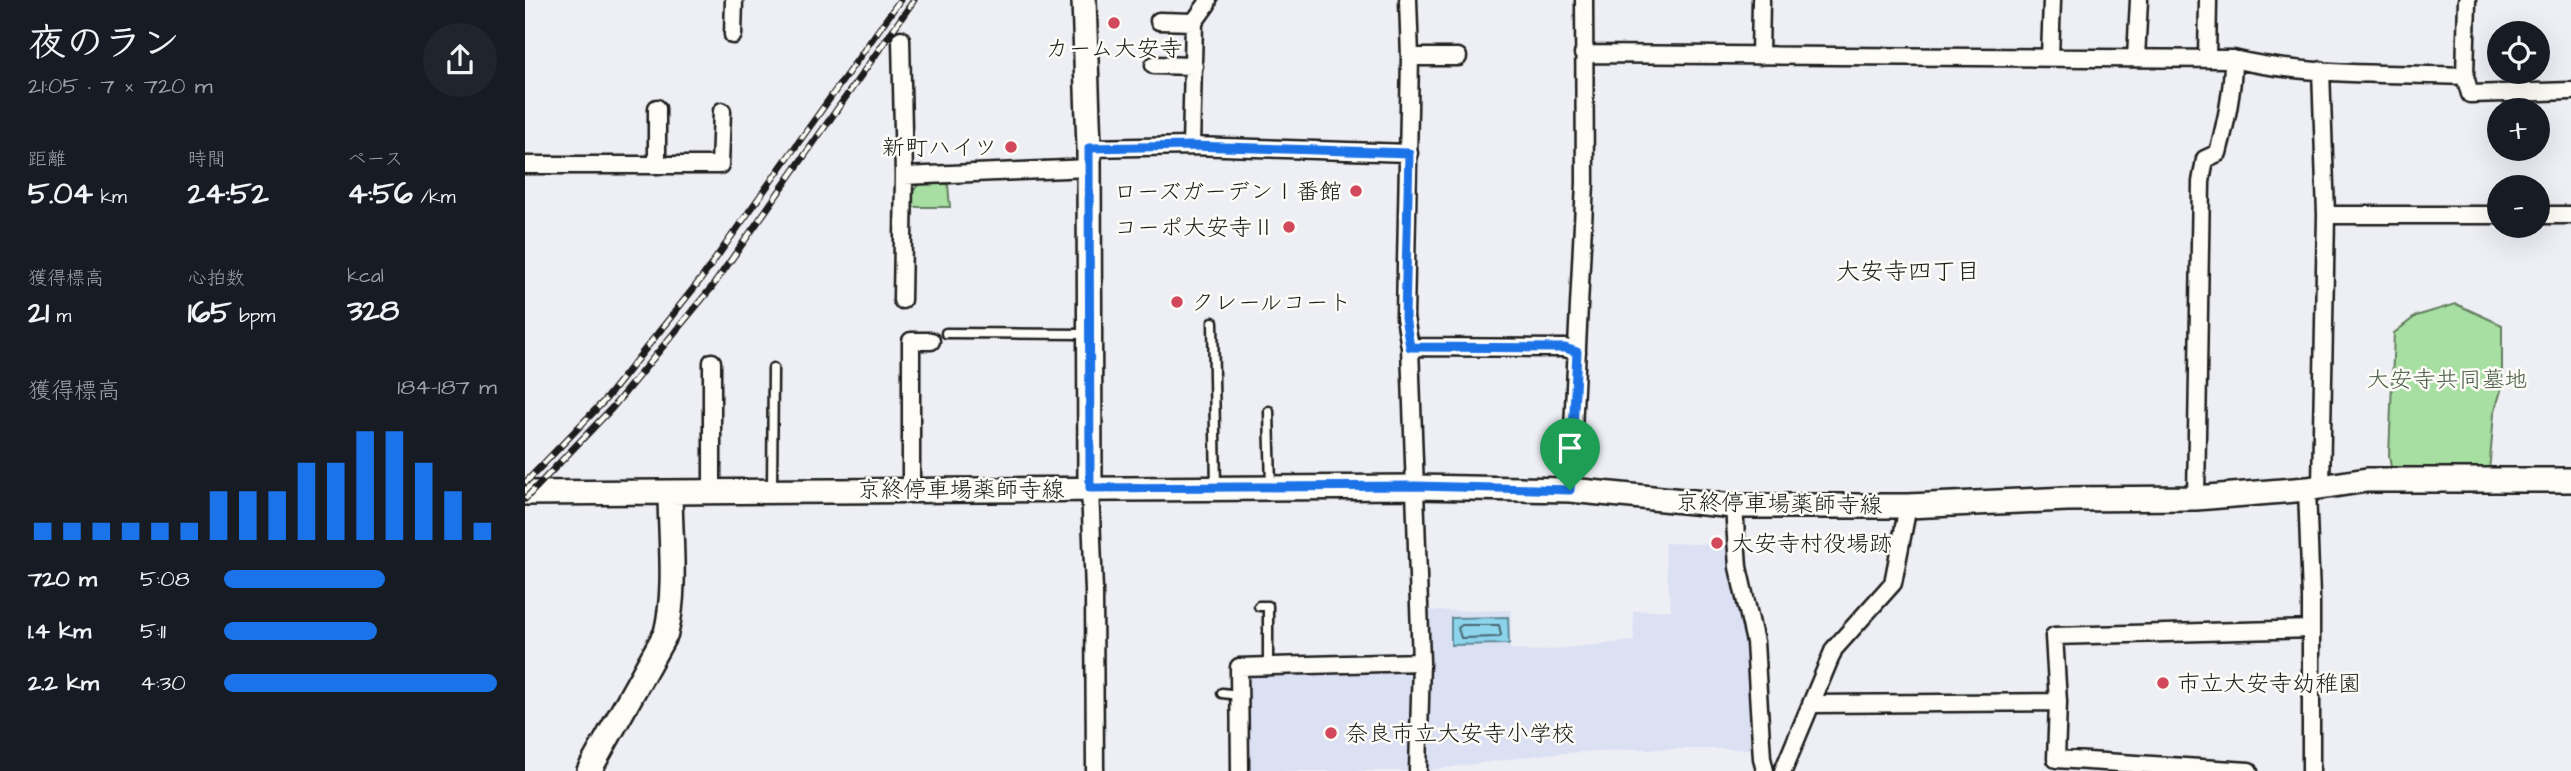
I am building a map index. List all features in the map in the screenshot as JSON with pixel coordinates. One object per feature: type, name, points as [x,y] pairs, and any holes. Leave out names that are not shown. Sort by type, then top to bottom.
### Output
[{"type":"main road","points":[[1084,0],[1089,158],[1090,488]]},
{"type":"main road","name":"京終停車場薬師寺線","points":[[525,493],[1416,486],[1570,490],[1734,506],[1908,506],[2067,499],[2196,498],[2367,481],[2571,480]]},
{"type":"main road","points":[[589,771],[666,633],[671,597],[670,492]]},
{"type":"street","points":[[733,35],[734,0]]},
{"type":"street","points":[[1191,146],[1194,22],[1208,0]]},
{"type":"street","points":[[1408,0],[1410,57],[1405,317],[1410,347],[1416,486],[1421,662],[1418,771]]},
{"type":"street","points":[[1570,490],[1585,183],[1584,0]]},
{"type":"street","points":[[1760,56],[1761,0]]},
{"type":"street","points":[[2050,57],[2052,0]]},
{"type":"street","points":[[2136,58],[2139,0]]},
{"type":"street","points":[[2207,59],[2208,0]]},
{"type":"street","points":[[2467,0],[2465,76],[2470,94],[2571,91]]},
{"type":"street","points":[[1159,21],[1194,22]]},
{"type":"street","points":[[901,38],[904,176],[902,300]]},
{"type":"street","points":[[1583,54],[2233,59],[2258,65],[2321,70],[2465,76]]},
{"type":"street","points":[[1410,57],[1458,57]]},
{"type":"street","points":[[2196,498],[2201,182],[2205,159],[2218,153],[2225,128],[2233,82],[2233,59]]},
{"type":"street","points":[[1154,65],[1194,66]]},
{"type":"street","points":[[2311,771],[2314,488],[2326,215],[2321,70]]},
{"type":"street","points":[[657,108],[657,164]]},
{"type":"street","points":[[525,164],[720,164],[722,111]]},
{"type":"street","points":[[904,176],[1191,146],[1409,153]]},
{"type":"street","points":[[2326,215],[2487,215]]},
{"type":"street","points":[[2550,215],[2571,215]]},
{"type":"street","points":[[911,490],[911,341],[931,341]]},
{"type":"street","points":[[1410,347],[1565,348],[1577,352]]},
{"type":"street","points":[[712,362],[712,491]]},
{"type":"street","points":[[1090,488],[1094,592],[1095,771]]},
{"type":"street","points":[[1734,506],[1738,567],[1755,642],[1765,771]]},
{"type":"street","points":[[1783,771],[1834,649],[1893,583],[1908,506]]},
{"type":"street","points":[[2249,771],[2056,759],[2058,702],[2054,636],[2311,629]]},
{"type":"street","points":[[1240,771],[1239,667],[1421,662]]},
{"type":"street","points":[[1812,704],[2058,702]]},
{"type":"lane","points":[[1213,322],[1216,487]]},
{"type":"lane","points":[[946,333],[1089,334]]},
{"type":"lane","points":[[772,491],[773,369]]},
{"type":"lane","points":[[1269,411],[1271,487]]},
{"type":"lane","points":[[1259,606],[1268,606],[1268,666]]},
{"type":"lane","points":[[1222,693],[1239,695]]},
{"type":"shaded area","points":[[1664,543],[1731,545],[1751,642],[1755,749],[1639,749],[1547,754],[1425,771],[1426,611],[1511,610],[1510,649],[1536,651],[1634,641],[1633,611],[1671,610]]},
{"type":"shaded area","points":[[1417,669],[1412,713],[1411,771],[1245,771],[1242,687],[1253,672]]},
{"type":"green space","points":[[919,184],[948,184],[950,207],[910,207],[911,193]]},
{"type":"green space","name":"大安寺共同墓地","points":[[2456,304],[2502,325],[2502,387],[2494,414],[2489,472],[2392,474],[2389,455],[2394,333],[2416,316]]},
{"type":"water","points":[[1508,617],[1509,644],[1451,645],[1451,618]]},
{"type":"railway","points":[[525,483],[604,401],[701,279],[900,0]]},
{"type":"railway","points":[[525,499],[612,408],[712,287],[914,0]]},
{"type":"place","name":"カーム大安寺","points":[[1114,23]]},
{"type":"place","name":"新町ハイツ","points":[[1011,147]]},
{"type":"place","name":"ローズガーデンⅠ番館","points":[[1356,191]]},
{"type":"place","name":"コーポ大安寺Ⅱ","points":[[1289,227]]},
{"type":"place","name":"クレールコート","points":[[1177,302]]},
{"type":"place","name":"大安寺村役場跡","points":[[1717,543]]},
{"type":"place","name":"市立大安寺幼稚園","points":[[2163,683]]},
{"type":"place","name":"奈良市立大安寺小学校","points":[[1331,733]]},
{"type":"district","name":"大安寺四丁目","points":[[1908,271]]},
{"type":"route","points":[[1191,146],[1409,153],[1405,317],[1410,347],[1565,348],[1577,352],[1570,490],[1416,486],[1090,488],[1089,148],[1191,146]]}]
